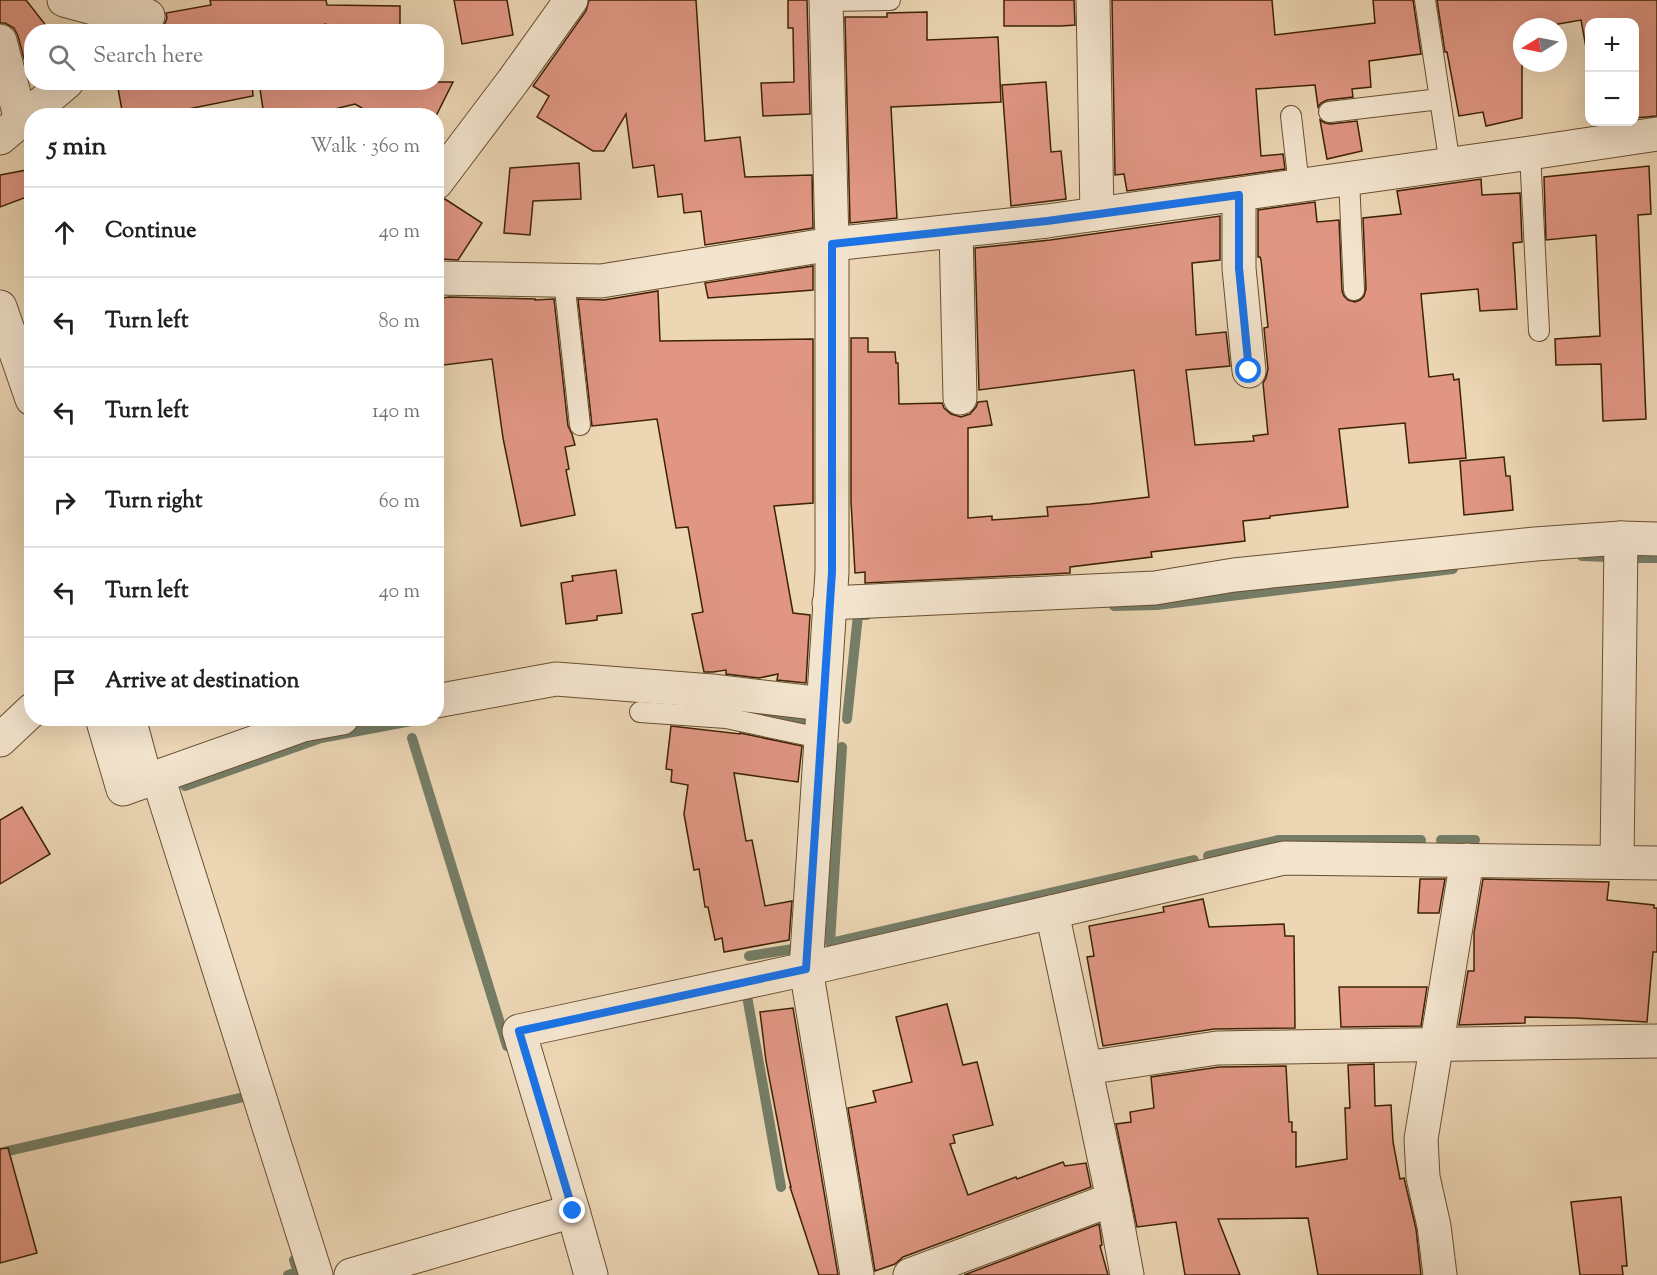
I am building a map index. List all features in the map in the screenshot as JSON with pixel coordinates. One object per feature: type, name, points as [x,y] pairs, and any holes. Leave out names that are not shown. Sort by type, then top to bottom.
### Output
[{"type":"street","points":[[64,0],[108,12],[149,16]]},
{"type":"street","points":[[444,172],[571,0]]},
{"type":"street","points":[[1093,0],[1097,214]]},
{"type":"street","points":[[826,1],[832,244],[832,572],[806,969],[857,1275]]},
{"type":"street","points":[[0,41],[11,129]]},
{"type":"street","points":[[36,108],[57,90]]},
{"type":"street","points":[[11,129],[24,118]]},
{"type":"street","points":[[444,278],[601,281],[832,244],[1097,214],[1657,134]]},
{"type":"street","points":[[1239,195],[1239,268],[1249,371]]},
{"type":"street","points":[[956,231],[960,398]]},
{"type":"street","points":[[0,307],[21,381]]},
{"type":"street","points":[[1617,862],[1622,538]]},
{"type":"street","points":[[830,603],[1155,588],[1234,575],[1565,541],[1657,539]]},
{"type":"street","points":[[444,700],[556,679],[712,691],[823,704]]},
{"type":"street","points":[[0,740],[24,718]]},
{"type":"street","points":[[104,726],[123,789],[300,726]]},
{"type":"street","points":[[132,726],[152,779],[316,1275]]},
{"type":"street","points":[[591,1275],[519,1031],[806,969],[1284,858],[1657,862]]},
{"type":"street","points":[[1440,1275],[1434,1226],[1423,1177],[1421,1139],[1467,860]]},
{"type":"street","points":[[1052,912],[1127,1275]]},
{"type":"street","points":[[1086,1068],[1217,1048],[1657,1041]]},
{"type":"street","points":[[910,1275],[951,1268],[1113,1199]]},
{"type":"street","points":[[351,1275],[573,1211]]},
{"type":"lane","points":[[826,1],[890,0]]},
{"type":"lane","points":[[1425,0],[1450,165]]},
{"type":"lane","points":[[1329,112],[1440,99]]},
{"type":"lane","points":[[1291,116],[1299,186]]},
{"type":"lane","points":[[1530,153],[1539,331]]},
{"type":"lane","points":[[1349,179],[1354,290]]},
{"type":"lane","points":[[564,280],[580,425]]},
{"type":"lane","points":[[640,712],[726,718],[820,738]]},
{"type":"building","points":[[0,0],[26,0],[45,24],[24,24],[24,59],[14,28],[0,23]]},
{"type":"building","points":[[210,0],[326,0],[327,5],[400,6],[400,24],[165,24],[166,13],[211,5]]},
{"type":"building","points":[[454,0],[507,0],[513,35],[462,44]]},
{"type":"building","points":[[589,0],[696,0],[705,141],[740,137],[745,177],[812,175],[813,228],[705,245],[701,211],[684,213],[682,194],[658,197],[654,165],[633,168],[626,114],[604,151],[593,151],[537,117],[549,96],[533,86],[586,11]]},
{"type":"building","points":[[788,0],[807,0],[810,114],[763,116],[761,83],[794,82],[793,28],[788,28]]},
{"type":"building","points":[[1004,0],[1074,0],[1075,25],[1004,26]]},
{"type":"building","points":[[1112,0],[1272,0],[1275,35],[1375,23],[1373,0],[1413,0],[1421,54],[1369,61],[1371,87],[1352,89],[1353,97],[1327,100],[1318,107],[1315,85],[1256,89],[1261,156],[1283,154],[1285,169],[1127,191],[1124,174],[1115,175]]},
{"type":"building","points":[[1437,0],[1657,0],[1657,116],[1639,118],[1639,18],[1585,18],[1585,42],[1581,20],[1567,22],[1567,18],[1513,18],[1513,72],[1522,72],[1522,118],[1486,126],[1483,112],[1459,116],[1447,52],[1445,52]]},
{"type":"building","points":[[927,12],[927,40],[998,37],[1001,102],[891,107],[897,218],[850,223],[845,17],[887,17],[887,13]]},
{"type":"building","points":[[444,82],[453,82],[440,108],[362,108],[355,104],[339,108],[263,108],[260,90],[444,90]]},
{"type":"building","points":[[1046,82],[1051,152],[1061,151],[1066,199],[1011,206],[1002,85]]},
{"type":"building","points":[[118,90],[253,90],[253,96],[193,108],[122,108]]},
{"type":"building","points":[[1320,120],[1330,124],[1357,121],[1362,151],[1327,159]]},
{"type":"building","points":[[579,163],[581,199],[533,201],[530,235],[504,233],[510,168]]},
{"type":"building","points":[[1649,166],[1651,214],[1638,215],[1646,419],[1603,421],[1601,364],[1556,365],[1555,339],[1600,336],[1596,235],[1546,240],[1544,177]]},
{"type":"building","points":[[24,170],[24,198],[0,207],[0,175]]},
{"type":"building","points":[[1481,179],[1482,195],[1520,193],[1522,242],[1513,243],[1517,309],[1480,311],[1478,289],[1421,294],[1429,377],[1453,374],[1454,380],[1459,379],[1466,458],[1409,463],[1405,423],[1339,429],[1348,507],[1243,521],[1245,541],[1151,552],[1152,557],[1070,567],[1070,573],[865,583],[865,572],[855,573],[851,501],[851,338],[868,338],[868,352],[895,352],[896,363],[898,363],[899,404],[942,403],[951,414],[961,417],[970,414],[978,402],[987,401],[992,425],[968,428],[968,518],[992,516],[992,520],[1048,516],[1047,507],[1149,497],[1134,370],[979,390],[975,248],[1220,216],[1220,260],[1192,263],[1196,335],[1226,332],[1230,366],[1186,370],[1195,445],[1254,441],[1253,436],[1268,434],[1263,383],[1268,369],[1264,328],[1268,327],[1261,260],[1258,257],[1258,210],[1315,202],[1317,222],[1339,220],[1342,291],[1348,300],[1355,302],[1364,296],[1366,289],[1363,218],[1401,214],[1397,191]]},
{"type":"building","points":[[444,199],[482,223],[458,260],[444,259]]},
{"type":"building","points":[[813,266],[813,290],[708,298],[705,283]]},
{"type":"building","points":[[658,291],[660,341],[813,339],[813,503],[774,506],[793,613],[810,615],[806,683],[777,680],[778,674],[759,678],[726,674],[726,670],[704,672],[692,614],[703,612],[688,527],[676,528],[657,419],[592,426],[578,299],[604,300]]},
{"type":"building","points":[[444,298],[554,299],[568,426],[575,445],[565,447],[569,469],[566,470],[575,515],[521,526],[503,438],[492,359],[444,365]]},
{"type":"building","points":[[1504,457],[1506,476],[1510,476],[1513,510],[1464,515],[1460,461]]},
{"type":"building","points":[[616,570],[622,613],[597,616],[597,620],[566,624],[561,583],[573,581],[572,576]]},
{"type":"building","points":[[671,726],[740,733],[802,746],[798,782],[734,773],[746,841],[752,840],[765,906],[792,901],[789,940],[724,952],[722,938],[715,940],[708,907],[705,907],[699,869],[694,870],[684,814],[688,785],[671,782],[672,770],[666,769]]},
{"type":"building","points":[[22,807],[50,854],[0,884],[0,820]]},
{"type":"building","points":[[1420,879],[1445,879],[1439,913],[1418,913]]},
{"type":"building","points":[[1483,879],[1609,882],[1607,900],[1654,905],[1654,908],[1657,908],[1657,952],[1653,952],[1647,1022],[1525,1017],[1525,1023],[1459,1025],[1468,971],[1474,971],[1474,933]]},
{"type":"building","points":[[1203,899],[1209,927],[1284,924],[1285,936],[1294,936],[1295,1028],[1214,1029],[1103,1046],[1087,957],[1094,956],[1089,926],[1164,912],[1163,907]]},
{"type":"building","points":[[1339,987],[1427,987],[1421,1026],[1341,1027]]},
{"type":"building","points":[[947,1004],[963,1065],[977,1062],[993,1125],[953,1135],[955,1143],[950,1144],[968,1195],[1063,1162],[1065,1166],[1086,1163],[1091,1187],[903,1257],[895,1264],[875,1271],[848,1108],[876,1102],[873,1091],[912,1082],[896,1017]]},
{"type":"building","points":[[793,1008],[838,1275],[819,1275],[790,1187],[766,1061],[760,1012]]},
{"type":"building","points":[[1374,1064],[1375,1106],[1391,1105],[1393,1142],[1400,1179],[1404,1178],[1416,1229],[1421,1275],[1318,1275],[1308,1218],[1218,1219],[1240,1275],[1185,1275],[1176,1222],[1137,1227],[1116,1124],[1131,1122],[1130,1112],[1154,1108],[1151,1077],[1219,1067],[1286,1066],[1289,1122],[1292,1122],[1292,1132],[1296,1132],[1296,1167],[1347,1159],[1345,1108],[1350,1108],[1348,1065]]},
{"type":"building","points":[[8,1148],[37,1253],[0,1263],[0,1149]]},
{"type":"building","points":[[1621,1197],[1627,1266],[1622,1266],[1623,1275],[1580,1275],[1571,1202]]},
{"type":"building","points":[[1099,1224],[1102,1245],[1100,1246],[1108,1275],[964,1275]]},
{"type":"waterway","points":[[1582,556],[1607,557]]},
{"type":"waterway","points":[[1632,558],[1657,558]]},
{"type":"waterway","points":[[1114,606],[1157,605],[1453,569]]},
{"type":"waterway","points":[[847,719],[858,615],[867,615]]},
{"type":"waterway","points":[[749,711],[811,722]]},
{"type":"waterway","points":[[185,786],[321,738],[385,726]]},
{"type":"waterway","points":[[412,738],[507,1046]]},
{"type":"waterway","points":[[842,747],[830,943],[1194,860]]},
{"type":"waterway","points":[[1208,856],[1279,840],[1421,840]]},
{"type":"waterway","points":[[1441,840],[1475,840]]},
{"type":"waterway","points":[[749,956],[793,949]]},
{"type":"waterway","points":[[747,996],[781,1187]]},
{"type":"waterway","points":[[0,1153],[244,1097]]},
{"type":"waterway","points":[[288,1275],[298,1272],[294,1260]]},
{"type":"route","points":[[573,1211],[519,1031],[806,969],[832,572],[832,244],[1047,221],[1239,195],[1239,268],[1249,371]]}]
